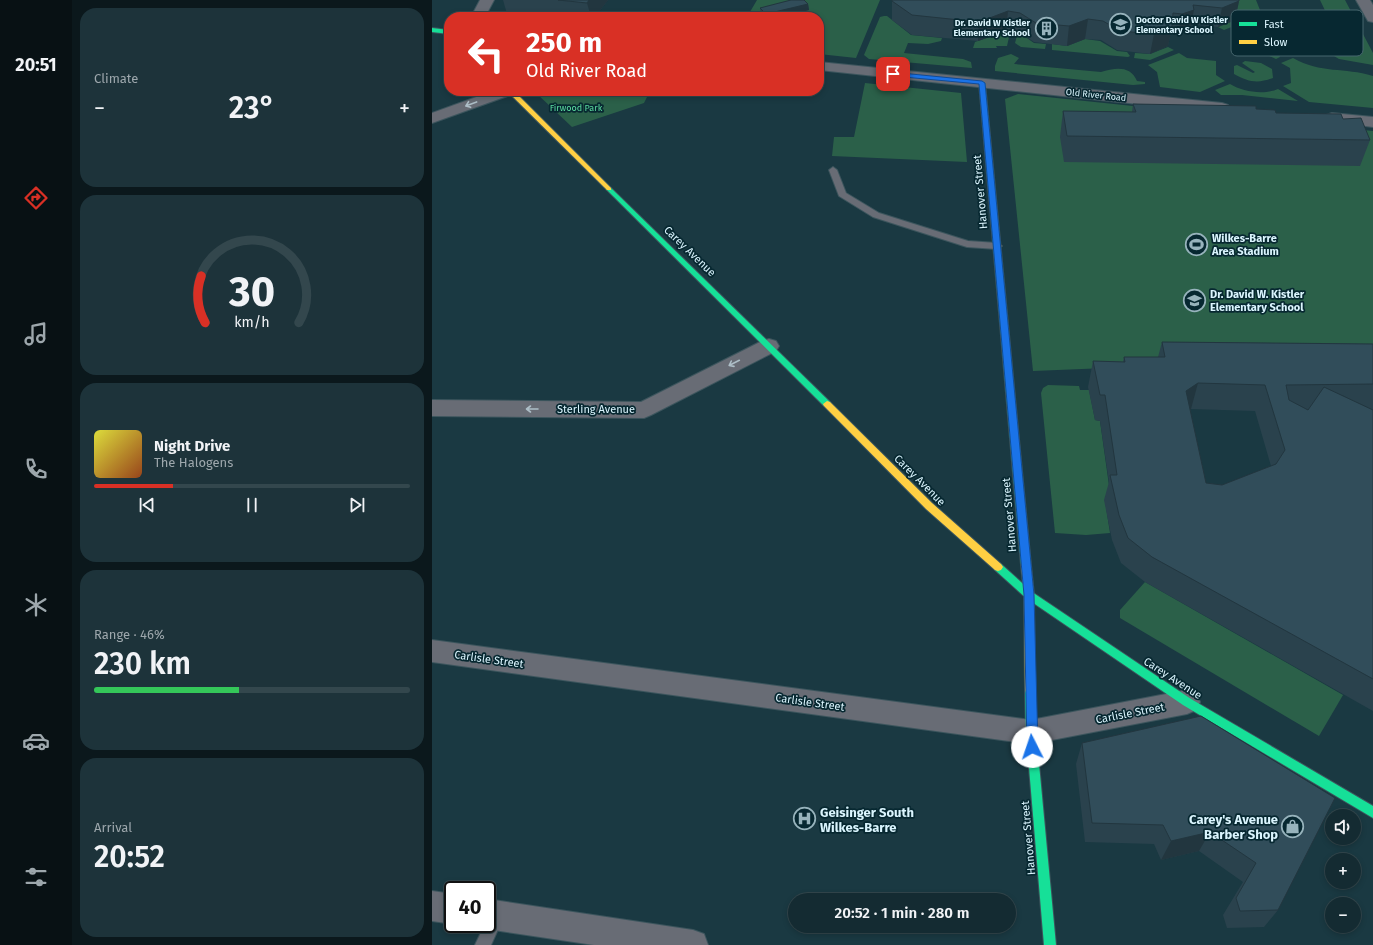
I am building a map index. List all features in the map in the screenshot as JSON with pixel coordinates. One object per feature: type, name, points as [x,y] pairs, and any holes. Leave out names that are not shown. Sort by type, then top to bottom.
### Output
[{"type":"main road","points":[[432,30],[444,31]]},
{"type":"main road","name":"Hanover Street","points":[[982,83],[1029,595],[1031,732],[1050,945]]},
{"type":"main road","name":"Carey Avenue","points":[[514,96],[769,346],[928,506],[1029,595],[1187,702],[1373,812]]},
{"type":"street","points":[[481,12],[487,0]]},
{"type":"street","points":[[1363,0],[1373,18]]},
{"type":"street","name":"Old River Road","points":[[824,67],[1235,109]]},
{"type":"street","points":[[432,118],[495,96]]},
{"type":"street","points":[[1319,117],[1373,122]]},
{"type":"street","name":"Sterling Avenue","points":[[432,408],[644,410],[769,346]]},
{"type":"street","name":"Carlisle Street","points":[[432,651],[1031,732],[1187,702]]},
{"type":"street","points":[[432,906],[444,908]]},
{"type":"street","points":[[496,916],[693,945]]},
{"type":"lane","points":[[833,170],[842,194],[876,215],[967,244],[997,246]]},
{"type":"lane","points":[[483,945],[487,933]]},
{"type":"green space","points":[[757,0],[880,0],[856,58],[824,55],[824,12],[750,12]]},
{"type":"green space","points":[[1226,0],[1256,0],[1260,10],[1235,10],[1235,5]]},
{"type":"green space","points":[[1320,0],[1345,0],[1350,10],[1325,10]]},
{"type":"green space","points":[[887,16],[911,35],[942,38],[941,41],[928,44],[908,43],[904,53],[963,59],[971,62],[972,68],[869,59],[864,55],[880,17]]},
{"type":"green space","points":[[1231,22],[1231,27],[1224,30],[1218,27]]},
{"type":"green space","points":[[1007,31],[1010,33],[1007,46],[996,46],[997,48],[973,48],[975,42]]},
{"type":"green space","points":[[1018,32],[1034,43],[1046,44],[1045,49],[1021,47],[1015,43]]},
{"type":"green space","points":[[1363,34],[1373,53],[1373,65],[1339,59],[1334,56],[1363,56]]},
{"type":"green space","points":[[1085,39],[1100,41],[1117,51],[1127,52],[1130,56],[1052,50],[1052,44],[1067,46]]},
{"type":"green space","points":[[1168,47],[1174,50],[1150,60],[1134,58],[1135,53],[1150,54]]},
{"type":"green space","points":[[1179,53],[1187,58],[1216,61],[1216,75],[1225,81],[1200,92],[1160,87],[1157,72],[1148,65]]},
{"type":"green space","points":[[1011,54],[1019,58],[1014,64],[1101,72],[1112,69],[1122,69],[1130,72],[1137,81],[1145,82],[1145,84],[1133,85],[995,71],[998,58]]},
{"type":"green space","points":[[1269,56],[1280,56],[1276,59]]},
{"type":"green space","points":[[1293,58],[1313,66],[1373,76],[1373,108],[1309,102],[1283,86],[1291,83],[1290,68],[1281,63]]},
{"type":"green space","points":[[1245,61],[1261,63],[1272,69],[1273,78],[1262,81],[1253,81],[1244,79],[1234,74],[1234,66],[1237,65],[1253,73],[1255,72],[1242,63]]},
{"type":"green space","points":[[865,83],[961,93],[967,162],[832,156],[834,137],[854,137]]},
{"type":"green space","points":[[1230,84],[1247,91],[1254,92],[1266,92],[1278,89],[1298,101],[1242,95],[1221,95],[1215,90]]},
{"type":"green space","name":"Wilkes-Barre Area Stadium","points":[[1018,94],[1373,131],[1373,357],[1033,371],[1005,99]]},
{"type":"green space","name":"Firwood Park","points":[[539,96],[648,96],[644,103],[572,127]]},
{"type":"green space","points":[[1048,385],[1079,386],[1080,390],[1089,390],[1095,420],[1100,421],[1111,500],[1105,501],[1110,533],[1086,535],[1055,533],[1041,393],[1043,388]]},
{"type":"green space","points":[[1145,582],[1343,695],[1319,736],[1120,618],[1120,610]]},
{"type":"building","points":[[558,0],[589,0],[587,3]]},
{"type":"building","points":[[791,0],[804,0],[808,4],[774,12],[764,12],[760,8]]},
{"type":"building","points":[[892,0],[1239,1],[1222,8],[1193,5],[1194,10],[1182,14],[1173,13],[1172,27],[1154,34],[1120,31],[1103,21],[1088,19],[1069,26],[1036,23],[1020,13],[1008,11],[979,22],[912,15]]},
{"type":"building","points":[[1133,104],[1256,106],[1256,109],[1275,110],[1276,113],[1341,114],[1343,119],[1361,118],[1370,140],[1067,136],[1063,111],[1136,112]]},
{"type":"building","points":[[1162,342],[1373,344],[1373,384],[1286,385],[1289,400],[1308,410],[1324,387],[1373,410],[1373,679],[1152,557],[1128,538],[1119,515],[1110,475],[1117,475],[1105,395],[1100,395],[1093,361],[1125,362],[1124,357],[1165,357]],"holes":[[[1198,383],[1265,385],[1285,450],[1276,464],[1222,485],[1206,483],[1186,391]]]},
{"type":"building","points":[[1201,716],[1335,798],[1329,809],[1325,809],[1325,818],[1278,910],[1240,911],[1236,898],[1256,863],[1210,832],[1171,841],[1163,825],[1092,823],[1082,743]]},
{"type":"traffic: fast","points":[[432,30],[444,31]]},
{"type":"traffic: fast","points":[[982,83],[1026,565]]},
{"type":"traffic: fast","points":[[609,189],[827,404]]},
{"type":"traffic: fast","points":[[998,567],[1029,595],[1187,702],[1373,812]]},
{"type":"traffic: fast","points":[[1030,690],[1031,732],[1050,945]]},
{"type":"traffic: slow","points":[[515,96],[609,189]]},
{"type":"traffic: slow","points":[[827,404],[929,506],[998,567]]},
{"type":"traffic: slow","points":[[1026,565],[1029,595],[1030,690]]},
{"type":"place","name":"Doctor David W Kistler Elementary School","points":[[1120,25]]},
{"type":"place","name":"Dr. David W Kistler Elementary School","points":[[1046,28]]},
{"type":"place","name":"Wilkes-Barre Area Stadium","points":[[1196,244]]},
{"type":"place","name":"Dr. David W. Kistler Elementary School","points":[[1194,300]]},
{"type":"place","name":"Geisinger South Wilkes-Barre","points":[[804,819]]},
{"type":"place","name":"Carey's Avenue Barber Shop","points":[[1293,826]]},
{"type":"route","points":[[893,74],[982,83],[1029,595],[1032,747]]}]
